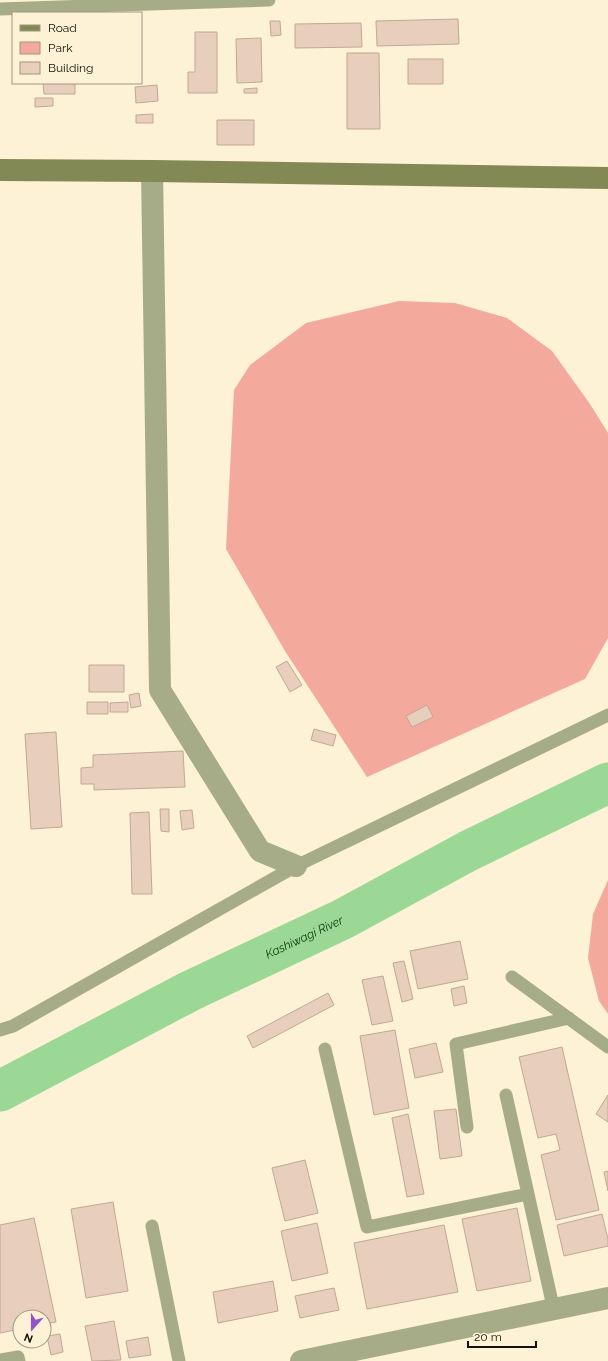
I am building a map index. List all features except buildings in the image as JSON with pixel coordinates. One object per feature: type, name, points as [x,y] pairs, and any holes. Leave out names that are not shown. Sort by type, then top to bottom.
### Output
[{"type":"street","points":[[0,170],[152,170],[608,178]]},
{"type":"street","points":[[152,170],[160,690],[260,851],[296,866]]},
{"type":"street","points":[[301,1361],[608,1298]]},
{"type":"lane","points":[[0,9],[269,0]]},
{"type":"lane","points":[[0,1030],[13,1026],[296,866],[608,715]]},
{"type":"lane","points":[[512,977],[608,1047]]},
{"type":"lane","points":[[467,1127],[456,1044],[569,1018]]},
{"type":"lane","points":[[325,1049],[367,1227],[528,1194]]},
{"type":"lane","points":[[506,1095],[554,1310]]},
{"type":"lane","points":[[152,1226],[179,1361]]},
{"type":"lane","points":[[0,1360],[18,1357],[19,1361]]},
{"type":"green space","points":[[399,301],[455,303],[507,318],[552,351],[590,404],[608,433],[608,638],[585,679],[367,777],[285,651],[226,549],[234,390],[250,365],[306,323]]},
{"type":"green space","points":[[608,880],[608,1014],[599,1001],[588,958],[593,914]]},
{"type":"waterway","name":"Kashiwagi River","points":[[0,1091],[190,991],[343,919],[468,851],[608,783]]}]
